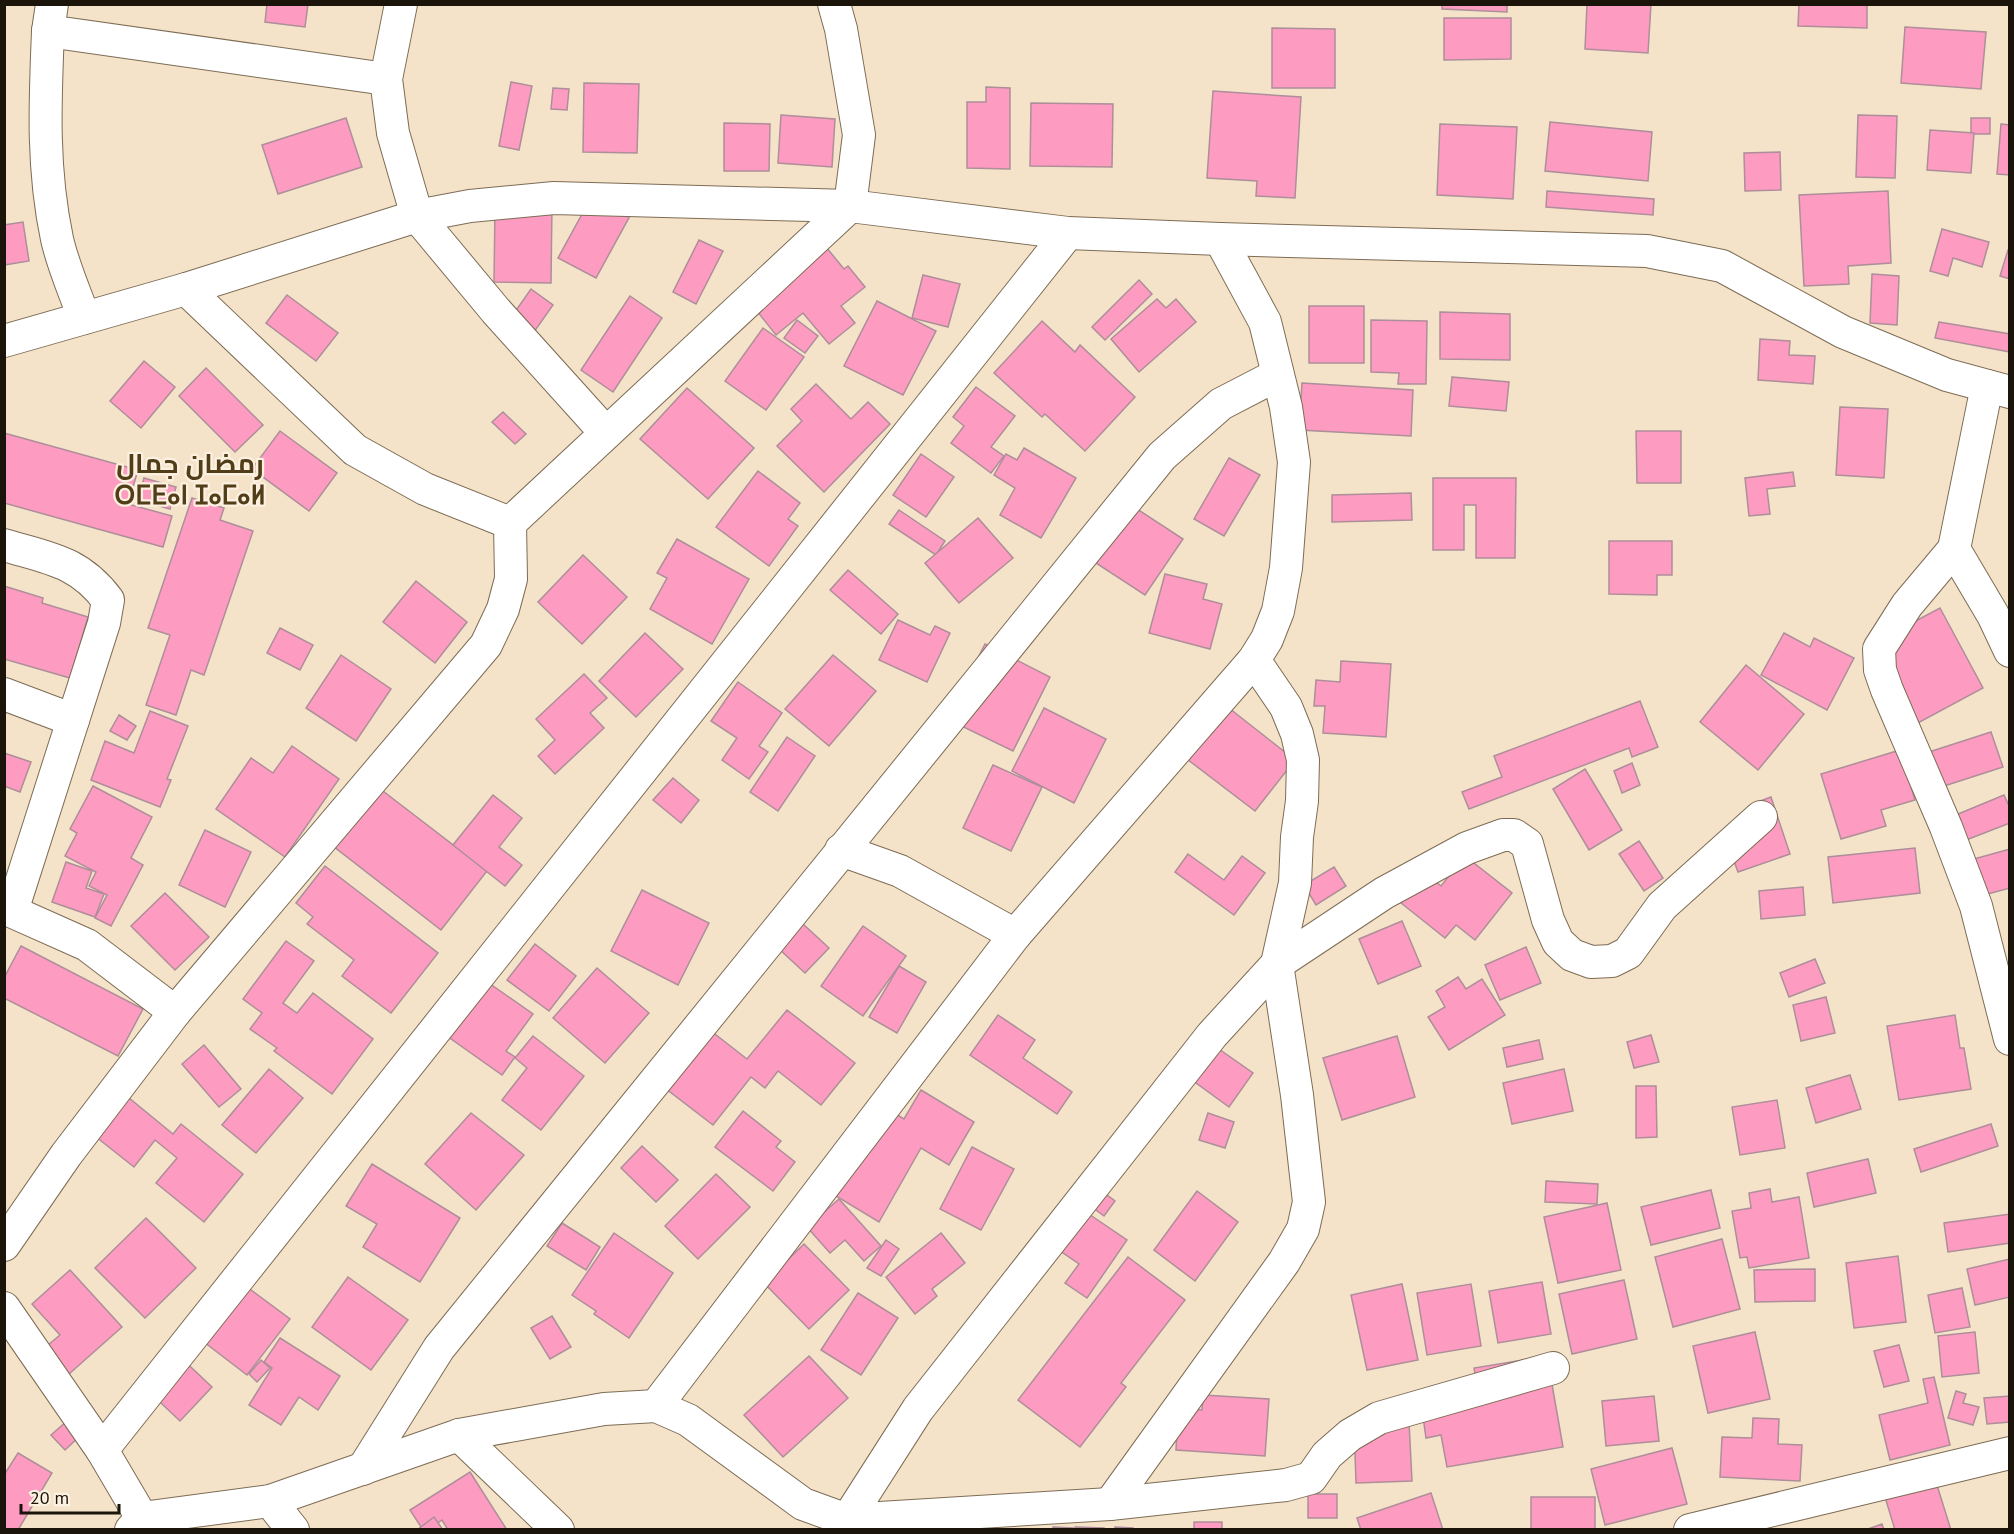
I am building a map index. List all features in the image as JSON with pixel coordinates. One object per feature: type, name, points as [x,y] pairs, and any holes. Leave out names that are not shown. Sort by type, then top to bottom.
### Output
[{"type":"street","points":[[401,4],[386,79],[393,133],[417,216],[496,311],[606,433]]},
{"type":"street","points":[[4,1245],[66,1155],[175,1012],[486,645],[503,609],[511,579],[510,523],[850,206],[859,135],[841,29],[834,4]]},
{"type":"street","points":[[84,318],[58,240],[46,168],[44,119],[50,18],[386,79]]},
{"type":"street","points":[[4,341],[186,289],[417,216],[470,206],[554,198],[850,206],[1068,233],[1647,251],[1722,266],[1843,332],[1947,375],[1998,389],[1954,549],[1907,605],[1879,649],[1880,670],[1887,690],[1946,827],[1976,906],[2010,1039]]},
{"type":"street","points":[[102,1450],[1068,233]]},
{"type":"street","points":[[656,1406],[1015,935],[1254,660],[1267,639],[1278,611],[1286,568],[1294,462],[1286,407],[1265,322],[1220,239]]},
{"type":"street","points":[[186,289],[355,450],[424,489],[510,523]]},
{"type":"street","points":[[363,1469],[439,1348],[1162,456],[1221,404],[1277,375]]},
{"type":"street","points":[[4,545],[68,564],[96,584],[108,600],[104,623],[73,720],[8,909],[87,945],[175,1012]]},
{"type":"street","points":[[1954,549],[1993,615],[2010,651]]},
{"type":"street","points":[[1110,1504],[1284,1262],[1303,1229],[1309,1202],[1297,1095],[1277,964],[1295,883],[1303,760],[1297,734],[1286,707],[1254,660]]},
{"type":"street","points":[[4,694],[73,720]]},
{"type":"street","points":[[845,1525],[918,1409],[1212,1035],[1277,964],[1384,893],[1467,848],[1503,835],[1514,835],[1527,844],[1548,920],[1557,942],[1572,955],[1591,962],[1612,961],[1628,953],[1662,906],[1761,817]]},
{"type":"street","points":[[841,850],[900,871],[1015,935]]},
{"type":"street","points":[[4,1308],[102,1450],[136,1524],[270,1501],[459,1435],[604,1409],[656,1406],[687,1420],[803,1504],[845,1525],[1110,1504],[1286,1485],[1311,1478],[1327,1455],[1350,1435],[1379,1418],[1553,1368]]},
{"type":"street","points":[[459,1435],[558,1530]]},
{"type":"street","points":[[1690,1530],[2010,1453]]},
{"type":"street","points":[[270,1501],[293,1530]]},
{"type":"building","points":[[267,4],[308,4],[305,27],[265,22]]},
{"type":"building","points":[[1442,4],[1507,4],[1507,12],[1442,9]]},
{"type":"building","points":[[1587,4],[1651,4],[1648,53],[1585,49]]},
{"type":"building","points":[[1799,4],[1867,4],[1867,28],[1798,26]]},
{"type":"building","points":[[1444,18],[1511,18],[1511,59],[1444,60]]},
{"type":"building","points":[[1905,27],[1986,32],[1981,89],[1901,83]]},
{"type":"building","points":[[1272,28],[1335,29],[1335,88],[1272,88]]},
{"type":"building","points":[[511,82],[532,86],[519,150],[499,146]]},
{"type":"building","points":[[584,83],[639,84],[637,153],[583,152]]},
{"type":"building","points":[[986,87],[1010,88],[1010,169],[967,168],[967,102],[986,102]]},
{"type":"building","points":[[553,88],[569,89],[567,110],[551,109]]},
{"type":"building","points":[[1213,91],[1301,97],[1295,198],[1256,196],[1257,181],[1207,178]]},
{"type":"building","points":[[1031,103],[1113,104],[1112,167],[1030,166]]},
{"type":"building","points":[[781,115],[835,119],[832,167],[778,163]]},
{"type":"building","points":[[1858,115],[1897,116],[1895,178],[1856,177]]},
{"type":"building","points":[[346,118],[362,167],[278,194],[262,145]]},
{"type":"building","points":[[1971,118],[1990,118],[1990,134],[1971,134]]},
{"type":"building","points":[[1550,122],[1652,132],[1648,181],[1545,171]]},
{"type":"building","points":[[724,123],[770,124],[769,171],[724,171]]},
{"type":"building","points":[[1440,124],[1517,127],[1513,199],[1437,195]]},
{"type":"building","points":[[2001,124],[2010,125],[2010,175],[1997,174]]},
{"type":"building","points":[[1930,130],[1974,133],[1971,173],[1927,170]]},
{"type":"building","points":[[1780,152],[1781,190],[1745,191],[1744,153]]},
{"type":"building","points":[[1547,191],[1654,199],[1653,215],[1546,207]]},
{"type":"building","points":[[1888,191],[1891,263],[1848,266],[1849,284],[1804,286],[1799,195]]},
{"type":"building","points":[[593,194],[631,214],[596,278],[558,258]]},
{"type":"building","points":[[495,205],[552,206],[551,283],[494,282]]},
{"type":"building","points":[[23,222],[29,261],[4,265],[4,225]]},
{"type":"building","points":[[1942,229],[1989,242],[1982,267],[1953,258],[1948,276],[1930,271]]},
{"type":"building","points":[[699,240],[723,251],[696,304],[673,292]]},
{"type":"building","points":[[826,247],[844,269],[848,266],[865,287],[841,306],[855,323],[829,344],[803,313],[776,335],[753,306]]},
{"type":"building","points":[[2008,250],[2010,250],[2010,279],[2000,276]]},
{"type":"building","points":[[1872,274],[1899,276],[1897,325],[1870,323]]},
{"type":"building","points":[[923,275],[960,284],[948,327],[912,318]]},
{"type":"building","points":[[1139,280],[1152,294],[1105,340],[1092,327]]},
{"type":"building","points":[[531,289],[553,305],[534,332],[512,316]]},
{"type":"building","points":[[287,295],[338,333],[316,361],[266,323]]},
{"type":"building","points":[[630,296],[662,318],[613,392],[581,370]]},
{"type":"building","points":[[1157,299],[1166,308],[1176,299],[1196,322],[1139,372],[1111,339]]},
{"type":"building","points":[[877,301],[936,331],[903,395],[844,366]]},
{"type":"building","points":[[1309,306],[1364,306],[1364,363],[1309,363]]},
{"type":"building","points":[[1440,312],[1510,314],[1510,360],[1440,359]]},
{"type":"building","points":[[797,320],[818,336],[805,353],[784,338]]},
{"type":"building","points":[[1371,320],[1427,321],[1426,384],[1398,384],[1399,373],[1371,372]]},
{"type":"building","points":[[1042,321],[1075,352],[1080,345],[1135,397],[1085,451],[1045,414],[1042,417],[994,373]]},
{"type":"building","points":[[1939,322],[2010,334],[2010,352],[1935,338]]},
{"type":"building","points":[[763,328],[804,357],[766,410],[725,381]]},
{"type":"building","points":[[1760,339],[1790,341],[1789,355],[1815,356],[1813,384],[1758,380]]},
{"type":"building","points":[[144,361],[175,387],[141,428],[110,401]]},
{"type":"building","points":[[206,368],[263,425],[235,452],[179,396]]},
{"type":"building","points":[[1452,377],[1509,382],[1506,411],[1449,406]]},
{"type":"building","points":[[1302,383],[1413,390],[1411,436],[1299,430]]},
{"type":"building","points":[[816,384],[851,419],[868,402],[890,424],[824,492],[777,446],[802,421],[791,409]]},
{"type":"building","points":[[976,387],[1015,416],[991,447],[1004,456],[991,473],[951,443],[964,426],[953,417]]},
{"type":"building","points":[[687,388],[754,448],[708,499],[640,439]]},
{"type":"building","points":[[1840,407],[1888,409],[1884,478],[1836,475]]},
{"type":"building","points":[[503,412],[526,434],[515,444],[492,422]]},
{"type":"building","points":[[280,431],[337,473],[309,511],[252,469]]},
{"type":"building","points":[[1636,431],[1681,431],[1681,483],[1637,483]]},
{"type":"building","points":[[4,433],[138,470],[128,504],[172,516],[163,547],[4,503]]},
{"type":"building","points":[[1024,448],[1076,478],[1041,538],[1000,515],[1015,488],[994,475],[1006,454],[1017,460]]},
{"type":"building","points":[[921,454],[954,477],[926,517],[893,495]]},
{"type":"building","points":[[1229,458],[1260,475],[1224,536],[1194,519]]},
{"type":"building","points":[[758,471],[800,503],[788,519],[798,526],[769,566],[716,527]]},
{"type":"building","points":[[1793,472],[1795,486],[1767,489],[1770,514],[1749,516],[1745,478]]},
{"type":"building","points":[[144,478],[176,487],[170,509],[138,500]]},
{"type":"building","points":[[1433,478],[1516,478],[1515,558],[1476,558],[1476,505],[1464,505],[1464,550],[1433,550]]},
{"type":"building","points":[[1411,493],[1412,520],[1332,522],[1332,495]]},
{"type":"building","points":[[192,498],[224,508],[220,520],[253,531],[204,675],[191,670],[176,715],[146,705],[170,635],[148,628]]},
{"type":"building","points":[[1134,507],[1183,539],[1145,595],[1096,563]]},
{"type":"building","points":[[899,510],[945,541],[936,555],[889,524]]},
{"type":"building","points":[[978,518],[1013,558],[959,603],[925,563]]},
{"type":"building","points":[[677,539],[749,579],[712,644],[650,609],[667,578],[657,573]]},
{"type":"building","points":[[1609,541],[1672,541],[1672,575],[1657,575],[1657,595],[1609,594]]},
{"type":"building","points":[[583,555],[627,597],[582,644],[538,602]]},
{"type":"building","points":[[848,570],[898,614],[881,634],[830,590]]},
{"type":"building","points":[[1165,574],[1207,584],[1203,599],[1222,604],[1210,649],[1149,633]]},
{"type":"building","points":[[416,581],[467,622],[435,663],[383,622]]},
{"type":"building","points":[[4,586],[43,598],[42,603],[88,617],[70,678],[4,659]]},
{"type":"building","points":[[1940,608],[1983,688],[1916,724],[1876,642]]},
{"type":"building","points":[[898,620],[930,635],[935,626],[950,633],[927,682],[879,660]]},
{"type":"building","points":[[280,628],[313,645],[300,670],[267,653]]},
{"type":"building","points":[[645,633],[683,669],[636,717],[599,681]]},
{"type":"building","points":[[1784,633],[1810,647],[1814,638],[1854,658],[1827,710],[1761,675]]},
{"type":"building","points":[[985,644],[1050,677],[1013,751],[947,719]]},
{"type":"building","points":[[341,655],[391,689],[356,741],[306,708]]},
{"type":"building","points":[[833,655],[876,691],[829,746],[785,709]]},
{"type":"building","points":[[1341,661],[1391,664],[1386,737],[1323,733],[1325,706],[1314,706],[1316,680],[1340,682]]},
{"type":"building","points":[[1746,665],[1804,714],[1758,770],[1700,722]]},
{"type":"building","points":[[584,674],[607,698],[590,713],[604,728],[555,774],[538,756],[555,740],[536,719]]},
{"type":"building","points":[[738,682],[782,713],[759,746],[768,752],[749,779],[722,760],[737,738],[711,721]]},
{"type":"building","points":[[1220,701],[1295,760],[1255,811],[1179,753]]},
{"type":"building","points":[[1640,701],[1658,747],[1632,757],[1629,748],[1469,809],[1462,792],[1502,777],[1494,756]]},
{"type":"building","points":[[1044,708],[1106,739],[1074,803],[1012,771]]},
{"type":"building","points":[[150,711],[188,726],[167,779],[171,780],[160,807],[91,780],[105,741],[134,753]]},
{"type":"building","points":[[119,715],[136,726],[127,740],[110,731]]},
{"type":"building","points":[[1991,732],[2003,767],[1941,787],[1929,752]]},
{"type":"building","points":[[787,737],[815,756],[778,811],[750,792]]},
{"type":"building","points":[[292,746],[339,779],[285,857],[216,809],[251,758],[273,773]]},
{"type":"building","points":[[1900,750],[1915,800],[1881,810],[1886,826],[1841,839],[1821,774]]},
{"type":"building","points":[[4,753],[31,762],[20,792],[4,786]]},
{"type":"building","points":[[1632,763],[1640,785],[1622,793],[1614,771]]},
{"type":"building","points":[[993,765],[1042,787],[1011,851],[963,828]]},
{"type":"building","points":[[1585,769],[1622,830],[1589,850],[1553,789]]},
{"type":"building","points":[[673,778],[699,800],[681,823],[653,800]]},
{"type":"building","points":[[93,786],[152,817],[131,858],[143,865],[111,926],[95,918],[107,895],[89,886],[96,872],[65,856],[77,833],[70,829]]},
{"type":"building","points":[[379,788],[487,871],[441,930],[333,846]]},
{"type":"building","points":[[493,795],[522,818],[499,847],[522,865],[505,886],[453,845]]},
{"type":"building","points":[[2004,795],[2010,808],[2010,823],[1961,842],[1951,817]]},
{"type":"building","points":[[1771,797],[1790,854],[1738,872],[1723,831],[1758,819],[1752,804]]},
{"type":"building","points":[[205,830],[251,852],[225,907],[179,885]]},
{"type":"building","points":[[1639,841],[1663,878],[1644,891],[1619,854]]},
{"type":"building","points":[[1915,848],[1920,893],[1833,903],[1828,857]]},
{"type":"building","points":[[2010,849],[2010,888],[1973,898],[1963,862]]},
{"type":"building","points":[[1188,854],[1224,880],[1242,856],[1265,873],[1234,915],[1175,872]]},
{"type":"building","points":[[1465,856],[1512,893],[1475,940],[1456,925],[1445,938],[1401,903],[1425,873],[1441,886]]},
{"type":"building","points":[[66,862],[92,871],[86,888],[104,894],[95,917],[52,902]]},
{"type":"building","points":[[325,866],[438,953],[391,1013],[342,976],[354,960],[307,924],[313,917],[296,903]]},
{"type":"building","points":[[1334,867],[1346,886],[1316,905],[1304,885]]},
{"type":"building","points":[[1803,887],[1805,915],[1761,919],[1759,891]]},
{"type":"building","points":[[642,890],[709,923],[678,985],[611,951]]},
{"type":"building","points":[[165,893],[209,937],[175,970],[131,926]]},
{"type":"building","points":[[1402,921],[1421,966],[1378,984],[1359,939]]},
{"type":"building","points":[[803,924],[829,948],[805,973],[779,949]]},
{"type":"building","points":[[863,926],[906,956],[863,1016],[821,986]]},
{"type":"building","points":[[286,941],[314,961],[283,1003],[297,1013],[313,993],[373,1039],[332,1094],[274,1051],[277,1048],[250,1029],[262,1013],[243,999]]},
{"type":"building","points":[[535,944],[576,976],[549,1011],[507,980]]},
{"type":"building","points":[[21,946],[143,1009],[118,1056],[4,998],[4,978]]},
{"type":"building","points":[[1526,947],[1541,983],[1500,1000],[1485,965]]},
{"type":"building","points":[[1815,959],[1825,983],[1789,997],[1780,973]]},
{"type":"building","points":[[899,966],[926,982],[897,1033],[869,1017]]},
{"type":"building","points":[[597,968],[649,1013],[605,1063],[553,1018]]},
{"type":"building","points":[[1458,977],[1466,989],[1482,979],[1505,1015],[1449,1050],[1428,1017],[1445,1007],[1436,991]]},
{"type":"building","points":[[486,981],[533,1014],[506,1051],[515,1057],[502,1075],[447,1036]]},
{"type":"building","points":[[1826,997],[1835,1033],[1801,1041],[1793,1005]]},
{"type":"building","points":[[787,1010],[855,1063],[821,1105],[778,1071],[765,1088],[751,1077],[713,1125],[665,1088],[711,1031],[747,1059]]},
{"type":"building","points":[[998,1015],[1035,1040],[1023,1058],[1072,1092],[1057,1114],[970,1055]]},
{"type":"building","points":[[1955,1015],[1960,1048],[1964,1048],[1971,1089],[1899,1100],[1887,1026]]},
{"type":"building","points":[[1651,1035],[1659,1062],[1634,1068],[1627,1042]]},
{"type":"building","points":[[533,1036],[584,1076],[541,1130],[502,1100],[527,1068],[515,1058]]},
{"type":"building","points":[[1397,1036],[1415,1097],[1342,1120],[1323,1058]]},
{"type":"building","points":[[1539,1040],[1543,1059],[1507,1067],[1503,1048]]},
{"type":"building","points":[[204,1045],[241,1089],[219,1107],[182,1064]]},
{"type":"building","points":[[1216,1047],[1253,1073],[1229,1107],[1192,1080]]},
{"type":"building","points":[[269,1069],[303,1098],[256,1153],[222,1125]]},
{"type":"building","points":[[1564,1069],[1573,1111],[1512,1124],[1503,1083]]},
{"type":"building","points":[[1850,1075],[1861,1109],[1816,1123],[1806,1088]]},
{"type":"building","points":[[1636,1086],[1656,1086],[1657,1137],[1636,1138]]},
{"type":"building","points":[[921,1090],[974,1122],[949,1165],[921,1148],[879,1222],[831,1193],[883,1106],[904,1119]]},
{"type":"building","points":[[123,1093],[173,1134],[181,1124],[243,1174],[204,1222],[156,1183],[177,1158],[155,1140],[134,1167],[91,1133]]},
{"type":"building","points":[[1777,1100],[1785,1148],[1740,1155],[1732,1107]]},
{"type":"building","points":[[743,1111],[781,1141],[776,1147],[795,1162],[773,1191],[715,1147]]},
{"type":"building","points":[[471,1113],[524,1155],[476,1210],[425,1164]]},
{"type":"building","points":[[1208,1113],[1234,1122],[1225,1148],[1199,1140]]},
{"type":"building","points":[[1991,1124],[1998,1146],[1921,1172],[1914,1149]]},
{"type":"building","points":[[642,1146],[678,1180],[656,1202],[621,1168]]},
{"type":"building","points":[[972,1147],[1014,1169],[981,1230],[940,1209]]},
{"type":"building","points":[[1868,1159],[1876,1193],[1814,1207],[1807,1173]]},
{"type":"building","points":[[372,1164],[460,1218],[420,1282],[363,1247],[377,1224],[346,1206]]},
{"type":"building","points":[[716,1174],[750,1207],[698,1259],[665,1226]]},
{"type":"building","points":[[1546,1181],[1598,1184],[1597,1204],[1545,1202]]},
{"type":"building","points":[[1092,1184],[1115,1201],[1104,1216],[1081,1199]]},
{"type":"building","points":[[1770,1189],[1772,1202],[1799,1197],[1809,1258],[1749,1268],[1747,1257],[1740,1258],[1732,1211],[1751,1208],[1749,1193]]},
{"type":"building","points":[[1711,1190],[1720,1228],[1651,1245],[1641,1207]]},
{"type":"building","points":[[1197,1191],[1238,1222],[1195,1281],[1154,1250]]},
{"type":"building","points":[[839,1199],[881,1246],[864,1261],[845,1240],[830,1253],[807,1227]]},
{"type":"building","points":[[1607,1203],[1621,1270],[1558,1283],[1544,1217]]},
{"type":"building","points":[[1077,1206],[1127,1240],[1087,1298],[1065,1283],[1079,1264],[1050,1244]]},
{"type":"building","points":[[2010,1214],[2010,1243],[1948,1252],[1944,1223]]},
{"type":"building","points":[[146,1218],[196,1268],[145,1318],[95,1268]]},
{"type":"building","points":[[562,1223],[600,1247],[586,1270],[547,1246]]},
{"type":"building","points":[[614,1233],[673,1273],[629,1338],[594,1314],[596,1311],[572,1295]]},
{"type":"building","points":[[941,1233],[965,1263],[932,1289],[937,1296],[915,1314],[886,1277]]},
{"type":"building","points":[[1722,1239],[1740,1309],[1673,1327],[1655,1257]]},
{"type":"building","points":[[886,1240],[899,1249],[881,1276],[867,1268]]},
{"type":"building","points":[[804,1244],[849,1290],[809,1329],[764,1283]]},
{"type":"building","points":[[1898,1256],[1906,1322],[1854,1328],[1846,1263]]},
{"type":"building","points":[[1128,1257],[1185,1300],[1121,1383],[1126,1387],[1080,1447],[1018,1400]]},
{"type":"building","points":[[2010,1259],[2010,1297],[1975,1305],[1967,1269]]},
{"type":"building","points":[[1815,1269],[1815,1301],[1755,1302],[1754,1270]]},
{"type":"building","points":[[70,1270],[122,1327],[60,1382],[36,1355],[60,1335],[32,1304]]},
{"type":"building","points":[[348,1277],[408,1320],[371,1370],[312,1327]]},
{"type":"building","points":[[1624,1280],[1637,1339],[1572,1354],[1559,1294]]},
{"type":"building","points":[[239,1281],[290,1319],[247,1375],[204,1342]]},
{"type":"building","points":[[1542,1282],[1551,1334],[1498,1343],[1489,1291]]},
{"type":"building","points":[[1402,1284],[1418,1360],[1367,1370],[1351,1295]]},
{"type":"building","points":[[1471,1284],[1481,1346],[1427,1355],[1417,1293]]},
{"type":"building","points":[[1962,1288],[1970,1327],[1935,1333],[1928,1295]]},
{"type":"building","points":[[858,1293],[898,1318],[861,1375],[821,1350]]},
{"type":"building","points":[[552,1316],[571,1347],[550,1359],[531,1328]]},
{"type":"building","points":[[1755,1332],[1770,1399],[1708,1413],[1693,1346]]},
{"type":"building","points":[[1975,1332],[1979,1373],[1942,1377],[1938,1336]]},
{"type":"building","points":[[280,1338],[340,1376],[318,1410],[299,1397],[281,1425],[249,1405],[272,1368],[264,1362]]},
{"type":"building","points":[[1899,1345],[1909,1381],[1884,1387],[1874,1351]]},
{"type":"building","points":[[176,1353],[212,1387],[180,1421],[143,1386]]},
{"type":"building","points":[[809,1356],[848,1398],[783,1457],[744,1415]]},
{"type":"building","points":[[1547,1356],[1563,1447],[1447,1467],[1441,1435],[1426,1438],[1422,1409],[1479,1399],[1474,1368]]},
{"type":"building","points":[[261,1360],[270,1368],[257,1382],[249,1374]]},
{"type":"building","points":[[1934,1377],[1950,1445],[1890,1460],[1879,1415],[1928,1403],[1923,1379]]},
{"type":"building","points":[[1956,1391],[1966,1394],[1963,1403],[1979,1407],[1973,1425],[1948,1418]]},
{"type":"building","points":[[1203,1395],[1269,1399],[1265,1456],[1176,1450],[1178,1408],[1202,1410]]},
{"type":"building","points":[[1654,1396],[1659,1441],[1606,1446],[1602,1401]]},
{"type":"building","points":[[2010,1396],[2010,1422],[1987,1424],[1984,1398]]},
{"type":"building","points":[[1753,1418],[1779,1419],[1778,1444],[1802,1445],[1800,1481],[1720,1477],[1722,1437],[1752,1438]]},
{"type":"building","points":[[67,1421],[80,1436],[65,1450],[51,1435]]},
{"type":"building","points":[[1409,1422],[1412,1481],[1356,1483],[1354,1423]]},
{"type":"building","points":[[1672,1448],[1687,1504],[1605,1525],[1591,1469]]},
{"type":"building","points":[[18,1453],[52,1473],[18,1530],[4,1530],[4,1475]]},
{"type":"building","points":[[470,1472],[507,1530],[448,1530],[442,1520],[428,1530],[423,1530],[410,1510]]},
{"type":"building","points":[[1936,1482],[1951,1530],[1895,1530],[1885,1497]]},
{"type":"building","points":[[1431,1493],[1443,1530],[1361,1530],[1357,1518]]},
{"type":"building","points":[[1308,1494],[1337,1494],[1337,1518],[1308,1518]]},
{"type":"building","points":[[1531,1497],[1595,1497],[1595,1530],[1531,1530]]},
{"type":"building","points":[[434,1517],[443,1530],[417,1530]]},
{"type":"building","points":[[1194,1522],[1222,1522],[1222,1530],[1194,1530]]},
{"type":"building","points":[[1882,1524],[1884,1530],[1865,1530]]},
{"type":"building","points":[[1053,1527],[1073,1528],[1073,1530],[1053,1530]]},
{"type":"building","points":[[1075,1527],[1104,1528],[1104,1530],[1075,1530]]},
{"type":"building","points":[[1115,1527],[1133,1528],[1133,1530],[1115,1530]]},
{"type":"district","name":"رمضان جمال ⵔⵎⴹⴰⵏ ⵊⴰⵎⴰⵍ","points":[[190,480]]}]
